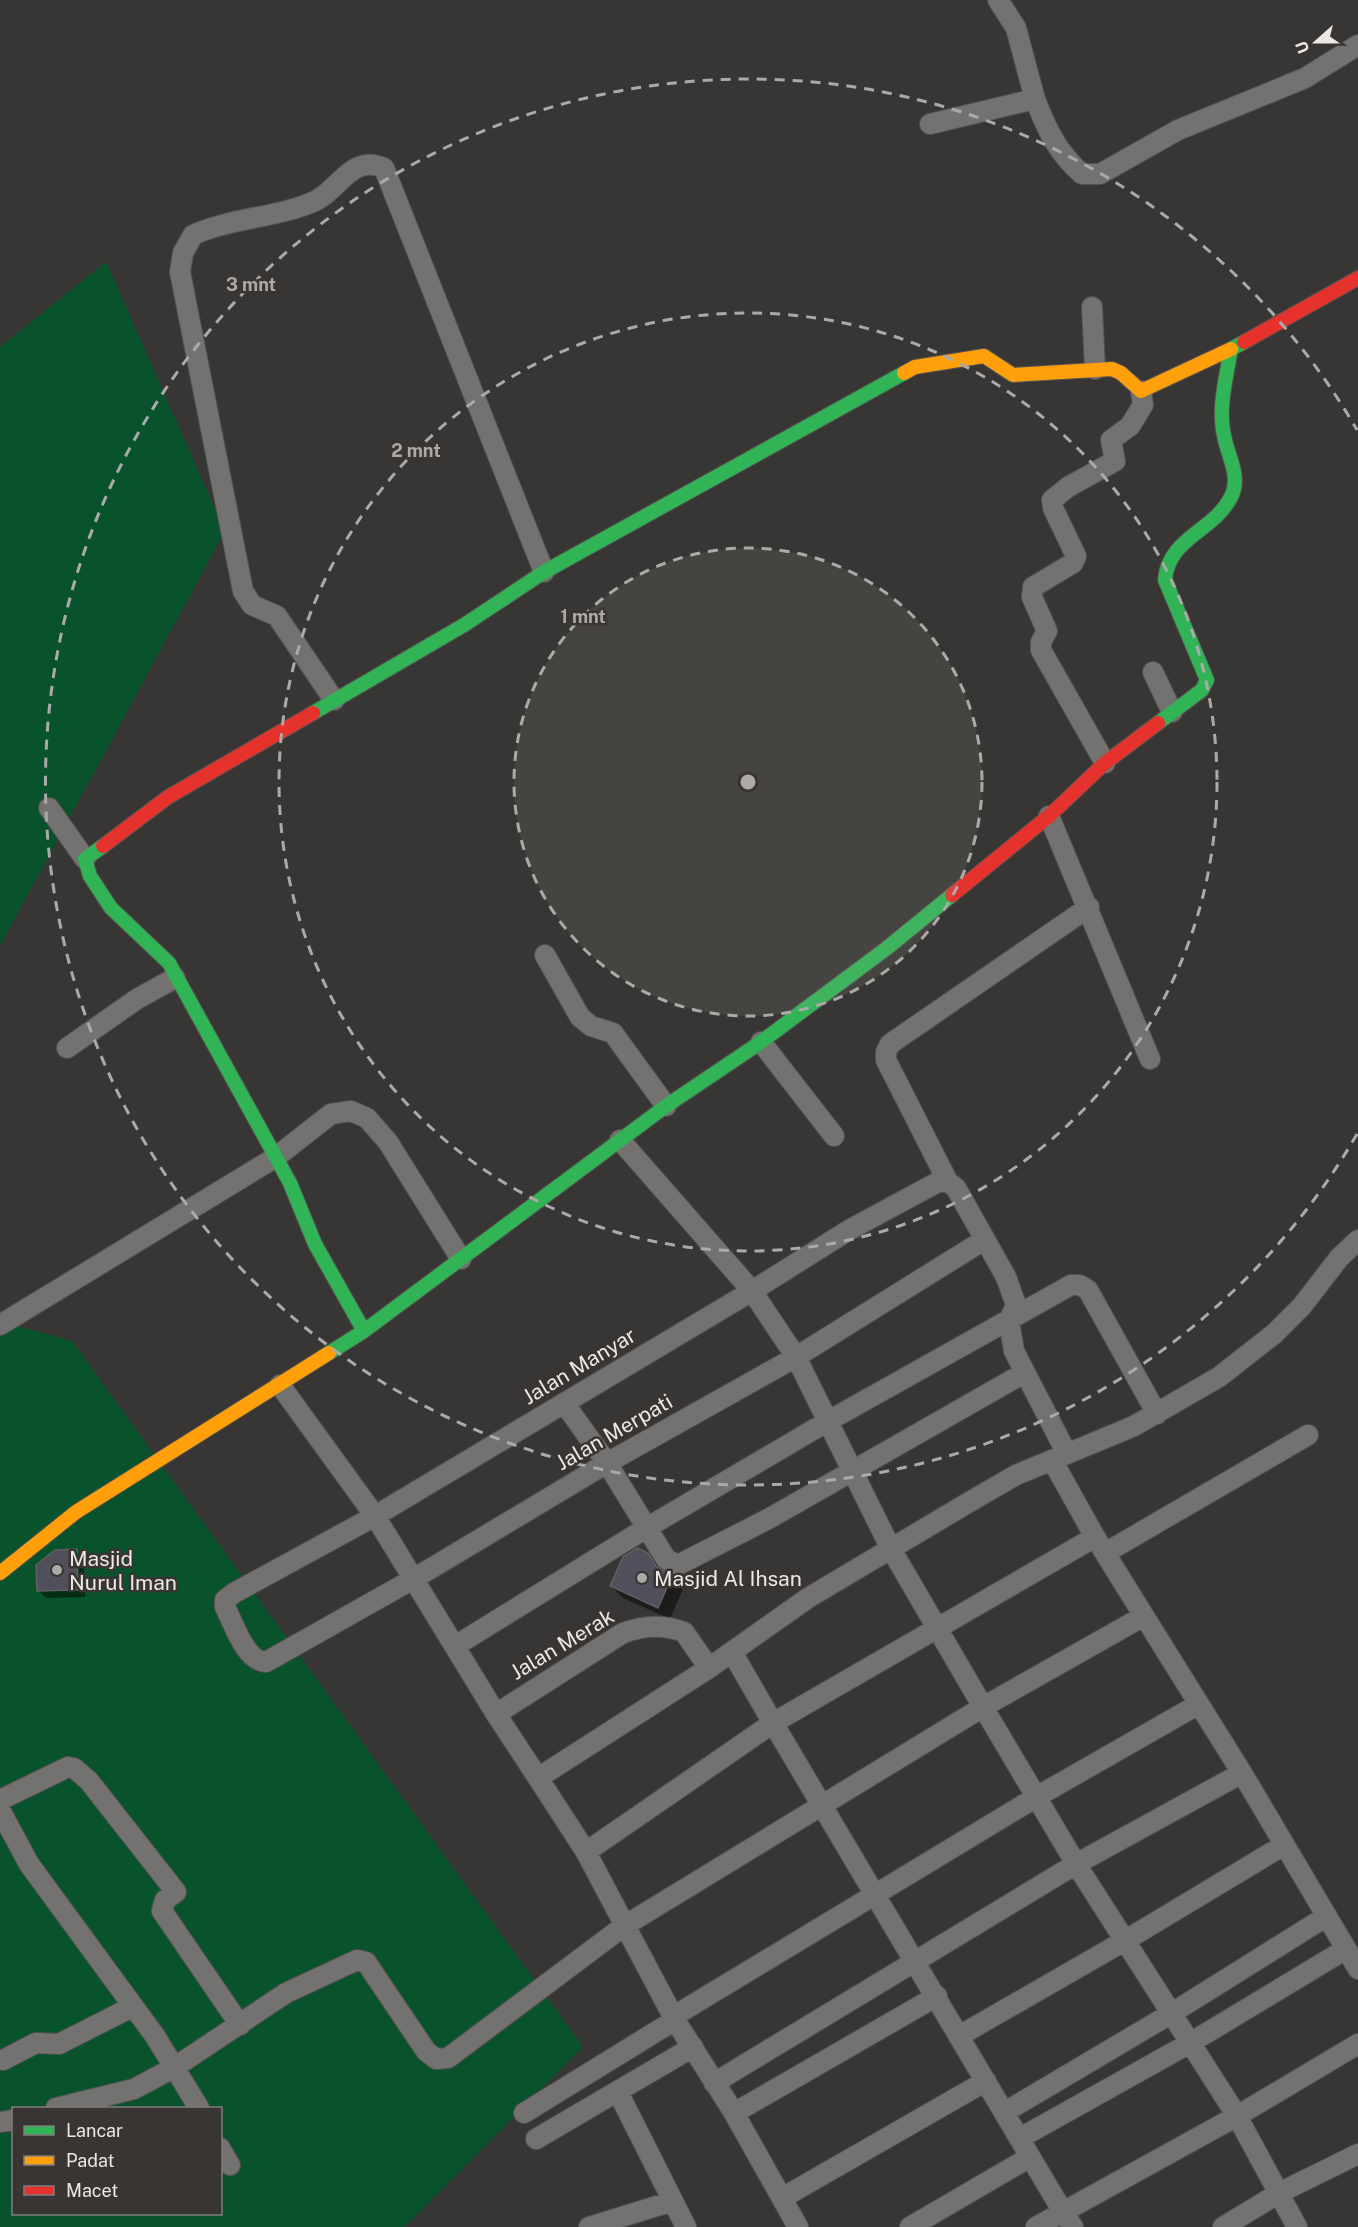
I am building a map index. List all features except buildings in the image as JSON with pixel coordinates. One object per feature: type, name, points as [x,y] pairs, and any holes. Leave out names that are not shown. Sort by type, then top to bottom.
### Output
[{"type":"street","points":[[998,0],[1016,28],[1035,99],[1049,135],[1066,160],[1082,174],[1100,174],[1178,130],[1305,78],[1358,45]]},
{"type":"street","points":[[930,124],[1035,99]]},
{"type":"street","points":[[334,699],[277,616],[252,605],[243,591],[180,272],[183,253],[193,235],[316,200],[353,169],[371,165],[384,168],[544,572]]},
{"type":"street","points":[[1141,391],[1231,349],[1358,278]]},
{"type":"street","points":[[1092,307],[1095,369]]},
{"type":"street","points":[[0,1573],[76,1512],[364,1331],[666,1106],[761,1042],[888,948],[1049,816],[1105,763],[1202,690],[1207,680],[1206,673],[1164,571],[1167,560],[1175,549],[1207,526],[1232,496],[1236,483],[1223,433],[1222,419],[1231,349]]},
{"type":"street","points":[[85,859],[168,797],[464,625],[544,572],[915,367],[984,357],[1013,375],[1117,369],[1141,391],[1143,405],[1130,426],[1111,440],[1115,461],[1068,487],[1052,500],[1053,508],[1076,556],[1073,563],[1033,587],[1032,597],[1047,631],[1041,642],[1041,650],[1105,763]]},
{"type":"street","points":[[1153,672],[1172,712]]},
{"type":"street","points":[[49,808],[85,859],[90,876],[111,908],[158,950],[169,963],[175,978],[290,1183],[315,1244],[364,1331]]},
{"type":"street","points":[[1049,816],[1089,907],[1150,1059]]},
{"type":"street","points":[[1089,907],[890,1044],[886,1052],[886,1060],[948,1182],[956,1188],[1006,1277],[1016,1305],[1009,1321],[1014,1352],[1100,1545],[1242,1773],[1358,1969]]},
{"type":"street","points":[[545,955],[580,1017],[591,1026],[613,1032],[666,1106]]},
{"type":"street","points":[[67,1048],[137,999],[175,978]]},
{"type":"street","points":[[761,1042],[834,1136]]},
{"type":"street","points":[[0,1325],[276,1157],[331,1114],[351,1112],[367,1118],[388,1142],[461,1259]]},
{"type":"street","points":[[621,1140],[752,1291],[796,1357],[830,1420],[891,1549],[935,1628],[1077,1864],[1237,2116],[1297,2227]]},
{"type":"street","name":"Jalan Manyar","points":[[266,1662],[258,1662],[251,1656],[225,1607],[225,1600],[234,1593],[375,1516],[752,1291],[849,1230],[938,1182],[948,1182]]},
{"type":"street","name":"Jalan Merpati","points":[[266,1662],[415,1578],[607,1463],[796,1357],[984,1240]]},
{"type":"street","points":[[538,1778],[709,1668],[808,1598],[1016,1475],[1157,1414],[1219,1377],[1274,1334],[1302,1306],[1339,1257],[1358,1240]]},
{"type":"street","points":[[455,1646],[648,1527],[830,1420],[1071,1285],[1080,1285],[1088,1290],[1157,1414]]},
{"type":"street","points":[[564,1403],[607,1463],[666,1559],[674,1564],[683,1564],[1024,1373]]},
{"type":"street","points":[[280,1385],[375,1516],[415,1578],[496,1714],[586,1852],[674,2018],[734,2113],[798,2227]]},
{"type":"street","points":[[586,1852],[773,1723],[935,1628],[1100,1545],[1308,1435]]},
{"type":"street","points":[[64,2107],[134,2089],[175,2067],[286,1994],[357,1960],[366,1962],[426,2051],[436,2059],[448,2058],[624,1926],[982,1707],[1144,1616]]},
{"type":"street","name":"Jalan Merak","points":[[496,1714],[623,1633],[636,1628],[654,1625],[684,1632],[709,1668]]},
{"type":"street","points":[[732,1652],[820,1806],[877,1896],[1068,2219]]},
{"type":"street","points":[[524,2113],[674,2018],[1038,1796],[1199,1704]]},
{"type":"street","points":[[0,1800],[68,1767],[74,1768],[89,1781],[158,1872],[174,1887],[176,1892],[165,1900],[162,1911],[240,2025]]},
{"type":"street","points":[[714,2083],[1077,1864],[1242,1773]]},
{"type":"street","points":[[0,1810],[29,1864],[175,2067],[198,2107]]},
{"type":"street","points":[[959,2036],[1126,1940],[1284,1845]]},
{"type":"street","points":[[1005,2112],[1172,2013],[1327,1916]]},
{"type":"street","points":[[1020,2138],[1190,2043],[1346,1949]]},
{"type":"street","points":[[734,2113],[937,1996]]},
{"type":"street","points":[[3,2060],[36,2043],[59,2044],[132,2007]]},
{"type":"street","points":[[1036,2227],[1068,2219],[1358,2044]]},
{"type":"street","points":[[536,2139],[693,2047]]},
{"type":"street","points":[[782,2198],[986,2081]]},
{"type":"street","points":[[618,2092],[686,2227]]},
{"type":"street","points":[[1223,2227],[1279,2193],[1358,2154]]},
{"type":"street","points":[[910,2227],[1030,2157]]},
{"type":"street","points":[[589,2227],[673,2200]]},
{"type":"green space","points":[[106,262],[225,531],[0,946],[0,347]]},
{"type":"green space","points":[[0,1321],[72,1341],[583,2047],[405,2227],[0,2227]]},
{"type":"traffic: fast","points":[[1158,723],[1202,690],[1207,680],[1165,580],[1174,554],[1223,509],[1234,490],[1235,475],[1225,440],[1222,406],[1231,349],[1244,342]]},
{"type":"traffic: fast","points":[[313,713],[464,625],[544,572],[904,373]]},
{"type":"traffic: fast","points":[[103,846],[85,859],[90,876],[111,908],[169,963],[290,1183],[315,1244],[364,1331]]},
{"type":"traffic: fast","points":[[329,1353],[364,1331],[666,1106],[761,1042],[887,948],[952,895]]},
{"type":"traffic: slow","points":[[904,373],[915,367],[984,356],[1013,375],[1112,369],[1121,373],[1141,391],[1231,349]]},
{"type":"traffic: slow","points":[[0,1573],[76,1512],[329,1353]]},
{"type":"traffic: jam","points":[[1244,342],[1358,278]]},
{"type":"traffic: jam","points":[[103,846],[168,797],[313,713]]},
{"type":"traffic: jam","points":[[952,895],[1049,816],[1105,763],[1158,723]]},
{"type":"place","name":"Masjid Nurul Iman","points":[[57,1570]]},
{"type":"place","name":"Masjid Al Ihsan","points":[[642,1578]]}]
